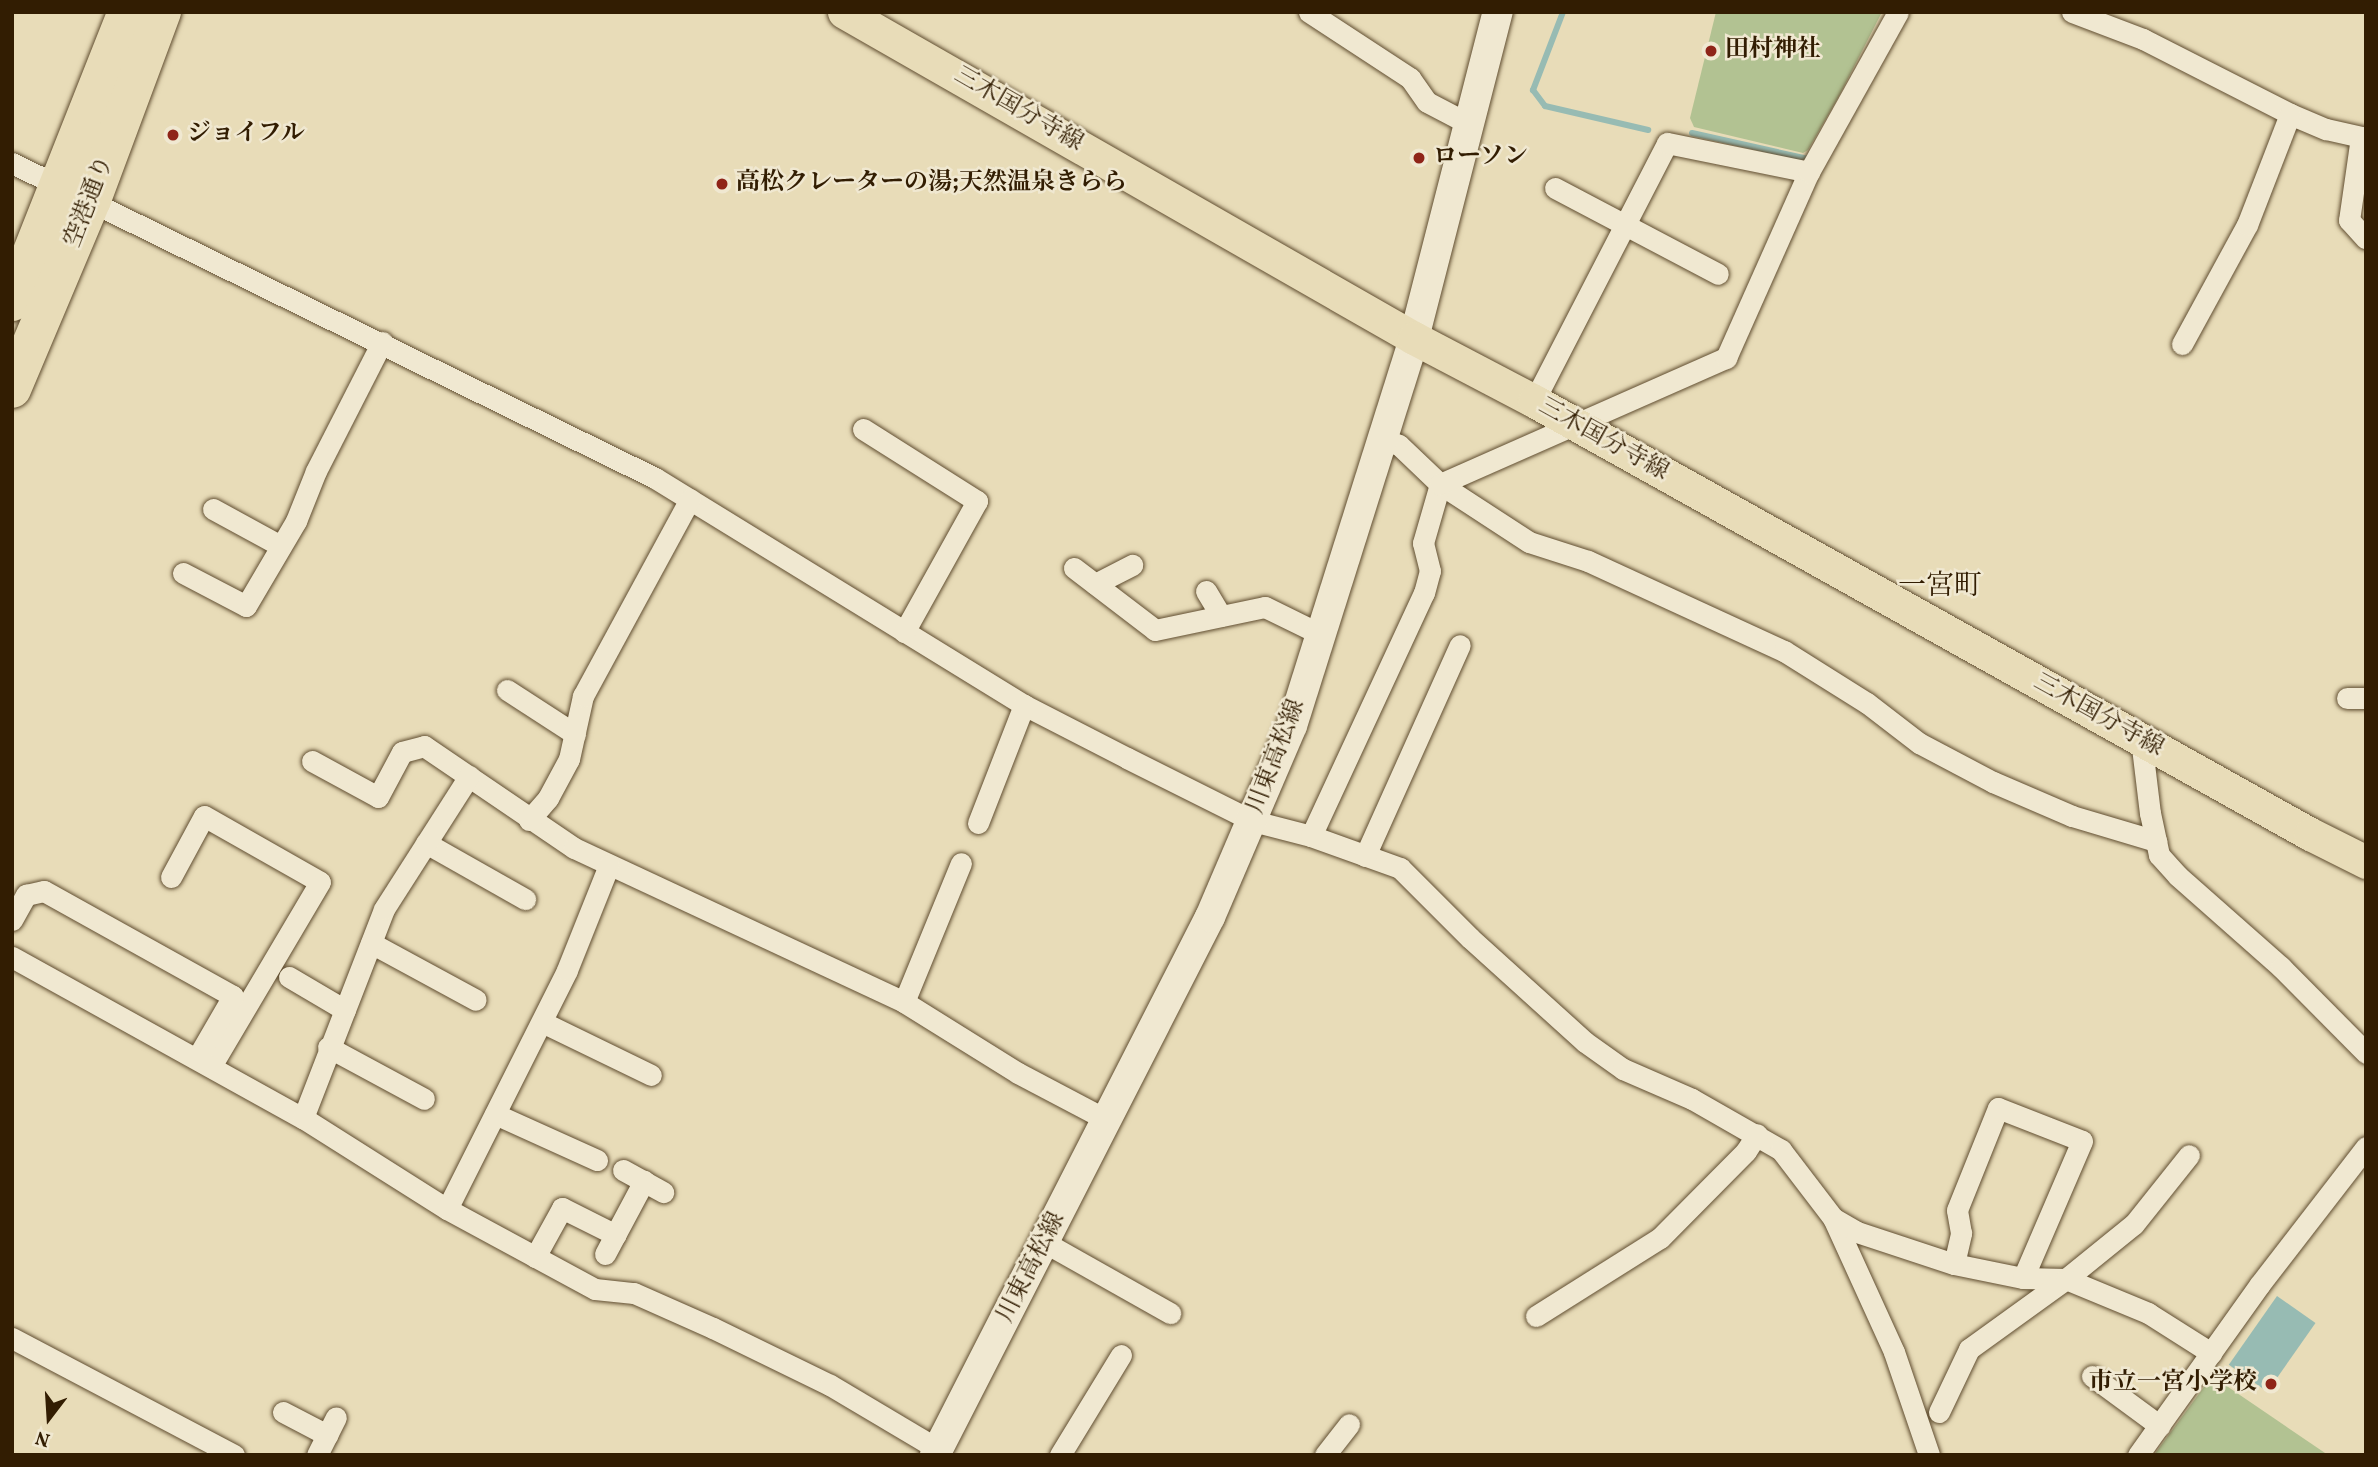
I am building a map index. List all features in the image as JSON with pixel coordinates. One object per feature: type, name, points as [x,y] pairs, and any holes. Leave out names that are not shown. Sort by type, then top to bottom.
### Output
[{"type":"highway","name":"空港通り","points":[[12,389],[76,193],[127,12]]},
{"type":"highway","name":"空港通り","points":[[12,302],[76,193],[162,12]]},
{"type":"main road","name":"三木国分寺線","points":[[844,12],[1414,338],[1534,401],[2310,834],[2366,862]]},
{"type":"main road","name":"川東高松線","points":[[936,1452],[1210,917],[1292,726],[1414,338],[1498,12]]},
{"type":"street","points":[[1311,836],[1424,593],[1430,571],[1423,543],[1440,484],[1726,358],[1810,172],[1898,12]]},
{"type":"street","points":[[2072,12],[2143,38],[2290,114],[2326,129],[2363,138],[2349,220],[2366,239]]},
{"type":"street","points":[[1318,14],[1410,78],[1427,102],[1469,124]]},
{"type":"street","points":[[2182,344],[2248,225],[2290,114]]},
{"type":"street","points":[[1534,401],[1667,143],[1810,172]]},
{"type":"street","points":[[12,163],[625,463],[690,499],[1024,705],[1252,821],[1311,836],[1400,868],[1470,938],[1585,1042],[1623,1069],[1692,1099],[1781,1150],[1833,1218],[1894,1352],[1929,1455]]},
{"type":"street","points":[[1555,188],[1718,274]]},
{"type":"street","points":[[183,573],[246,606],[296,521],[316,471],[382,342]]},
{"type":"street","points":[[863,429],[977,501],[904,632]]},
{"type":"street","points":[[1384,439],[1399,445],[1440,484],[1529,542],[1588,561],[1784,651],[1867,703],[1919,743],[1993,782],[2072,816],[2156,841]]},
{"type":"street","points":[[529,820],[548,798],[569,760],[583,696],[690,499]]},
{"type":"street","points":[[213,509],[281,546]]},
{"type":"street","points":[[1095,584],[1132,565]]},
{"type":"street","points":[[1074,568],[1155,630],[1265,607],[1320,634]]},
{"type":"street","points":[[1206,592],[1221,616]]},
{"type":"street","points":[[1365,856],[1460,645]]},
{"type":"street","points":[[508,690],[575,734]]},
{"type":"street","points":[[978,823],[1024,705]]},
{"type":"street","points":[[2141,739],[2159,855],[2178,876],[2281,967],[2366,1053]]},
{"type":"street","points":[[312,761],[378,797],[402,752],[424,746],[529,820],[574,848],[904,1002],[1018,1073],[1107,1120]]},
{"type":"street","points":[[303,1118],[328,1047],[384,909],[469,776]]},
{"type":"street","points":[[171,877],[204,816],[320,882],[204,1062]]},
{"type":"street","points":[[426,843],[525,899]]},
{"type":"street","points":[[904,1002],[961,863]]},
{"type":"street","points":[[447,1209],[567,970],[610,865]]},
{"type":"street","points":[[12,920],[26,895],[44,891],[233,996],[204,1062]]},
{"type":"street","points":[[371,943],[476,1000]]},
{"type":"street","points":[[12,957],[303,1118],[447,1209],[535,1257],[595,1289],[634,1293],[713,1328],[830,1385],[936,1452]]},
{"type":"street","points":[[289,977],[345,1010]]},
{"type":"street","points":[[542,1022],[651,1075]]},
{"type":"street","points":[[328,1047],[424,1099]]},
{"type":"street","points":[[1954,1264],[1961,1233],[1957,1210],[1998,1108],[2082,1141],[2023,1278]]},
{"type":"street","points":[[495,1114],[597,1160]]},
{"type":"street","points":[[1535,1316],[1660,1238],[1746,1151],[1757,1134]]},
{"type":"street","points":[[2138,1455],[2366,1147]]},
{"type":"street","points":[[1938,1412],[1969,1349],[2066,1279],[2134,1224],[2189,1155]]},
{"type":"street","points":[[623,1170],[663,1192]]},
{"type":"street","points":[[606,1254],[644,1181]]},
{"type":"street","points":[[535,1257],[562,1208],[616,1235]]},
{"type":"street","points":[[1833,1218],[1857,1232],[1954,1264],[2023,1278],[2066,1279],[2148,1313],[2211,1353]]},
{"type":"street","points":[[1044,1242],[1171,1313]]},
{"type":"street","points":[[12,1338],[234,1455]]},
{"type":"street","points":[[1060,1455],[1121,1355]]},
{"type":"street","points":[[2092,1376],[2160,1426]]},
{"type":"street","points":[[284,1412],[332,1426],[317,1455]]},
{"type":"street","points":[[1325,1455],[1349,1424]]},
{"type":"green space","points":[[1716,12],[1882,12],[1839,96],[1808,150],[1803,153],[1694,127],[1690,118]]},
{"type":"green space","points":[[2212,1376],[2328,1455],[2154,1455]]},
{"type":"water","points":[[2277,1296],[2316,1323],[2267,1392],[2229,1365]]},
{"type":"waterway","points":[[1563,12],[1533,90],[1545,106],[1648,130]]},
{"type":"waterway","points":[[1692,133],[1808,159],[1810,156]]},
{"type":"place","name":"田村神社","points":[[1711,51]]},
{"type":"place","name":"ジョイフル","points":[[173,135]]},
{"type":"place","name":"ローソン","points":[[1419,158]]},
{"type":"place","name":"高松クレーターの湯;天然温泉きらら","points":[[722,184]]},
{"type":"place","name":"市立一宮小学校","points":[[2271,1384]]},
{"type":"district","name":"一宮町","points":[[1940,587]]}]
